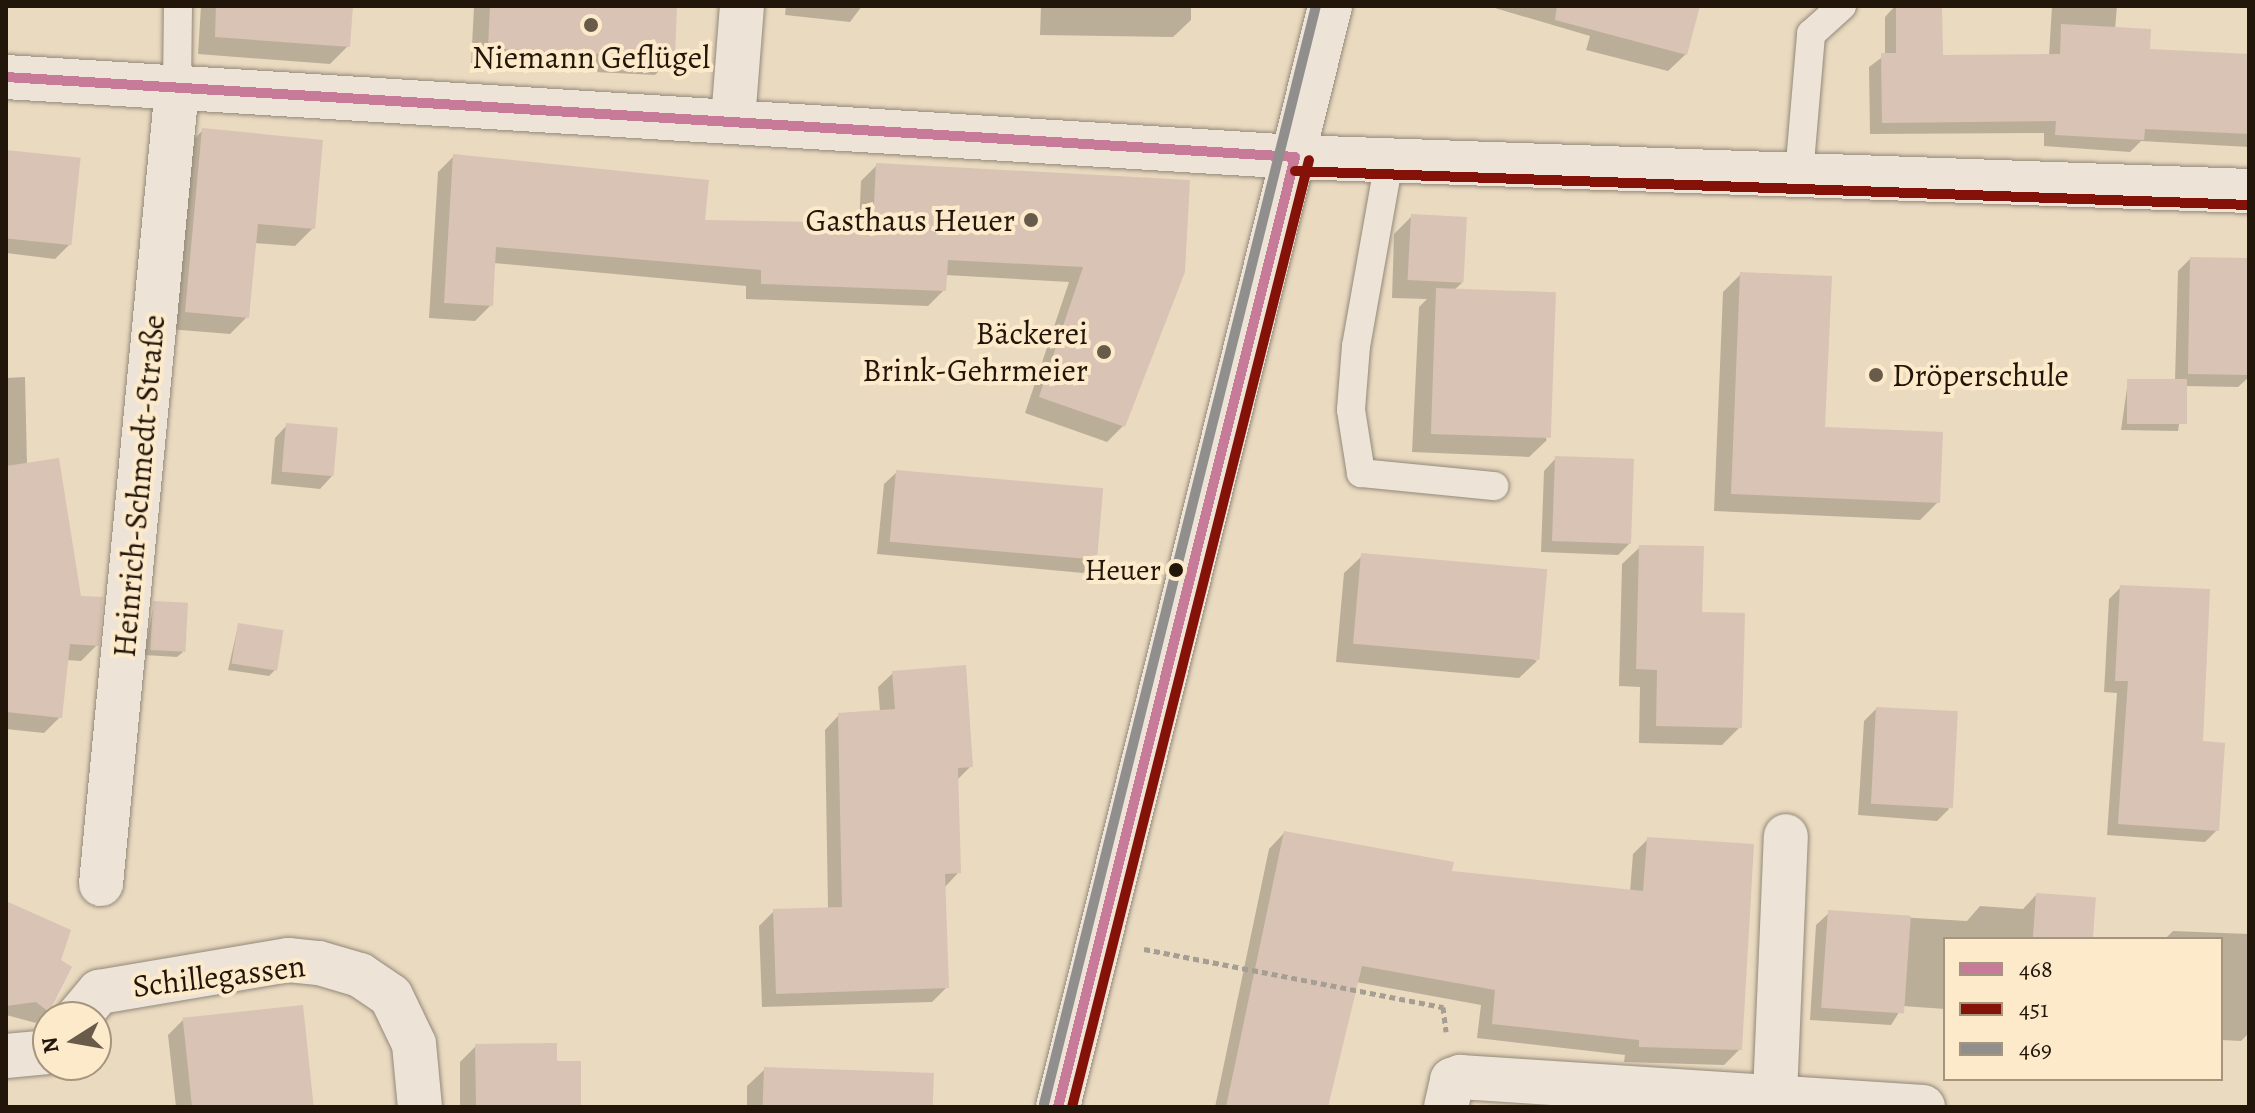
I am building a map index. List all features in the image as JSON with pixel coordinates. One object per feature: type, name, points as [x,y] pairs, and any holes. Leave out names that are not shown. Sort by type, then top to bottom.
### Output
[{"type":"street","points":[[733,120],[742,6]]},
{"type":"street","points":[[1058,1107],[1103,941],[1189,565],[1295,157],[1330,6]]},
{"type":"street","points":[[6,77],[1295,157],[2249,191]]},
{"type":"street","name":"Heinrich-Schmedt-Straße","points":[[101,884],[177,87]]},
{"type":"street","points":[[1775,1095],[1786,836]]},
{"type":"street","name":"Schillegassen","points":[[91,1001],[99,992],[288,960],[319,963],[360,975],[391,996],[414,1044],[420,1107]]},
{"type":"street","points":[[6,1056],[32,1054]]},
{"type":"street","points":[[1449,1094],[1775,1095],[1923,1107]]},
{"type":"lane","points":[[177,87],[178,6]]},
{"type":"lane","points":[[1799,175],[1811,34],[1842,6]]},
{"type":"lane","points":[[1389,161],[1356,346],[1351,410],[1361,473],[1494,486]]},
{"type":"path","points":[[1103,941],[1443,1007],[1449,1094]]},
{"type":"building","points":[[216,6],[353,6],[350,47],[215,37]]},
{"type":"building","points":[[490,6],[677,6],[675,58],[488,48]]},
{"type":"building","points":[[1557,6],[1700,6],[1687,55],[1555,20]]},
{"type":"building","points":[[1896,6],[1942,6],[1943,55],[2060,54],[2061,24],[2151,29],[2150,49],[2249,54],[2249,134],[2145,129],[2144,140],[2055,135],[2056,121],[1882,123],[1881,53],[1896,53]]},
{"type":"building","points":[[202,128],[323,140],[315,229],[258,224],[249,318],[185,312]]},
{"type":"building","points":[[6,150],[81,158],[71,245],[6,238]]},
{"type":"building","points":[[453,154],[709,180],[705,220],[873,223],[876,163],[1190,180],[1185,272],[1125,427],[1039,397],[1083,267],[948,260],[946,291],[761,284],[761,270],[496,247],[493,306],[444,303]]},
{"type":"building","points":[[1411,214],[1467,217],[1463,283],[1408,280]]},
{"type":"building","points":[[2190,257],[2249,258],[2247,375],[2188,374]]},
{"type":"building","points":[[1740,272],[1832,276],[1825,427],[1943,432],[1940,503],[1731,494]]},
{"type":"building","points":[[1436,288],[1556,292],[1551,438],[1431,434]]},
{"type":"building","points":[[2127,379],[2187,379],[2187,424],[2127,424]]},
{"type":"building","points":[[286,423],[338,428],[334,476],[282,472]]},
{"type":"building","points":[[1555,456],[1634,459],[1631,544],[1552,541]]},
{"type":"building","points":[[59,458],[81,596],[103,597],[99,646],[70,644],[62,718],[6,712],[6,466]]},
{"type":"building","points":[[896,470],[1103,488],[1097,560],[890,542]]},
{"type":"building","points":[[1639,545],[1704,546],[1702,612],[1745,613],[1742,728],[1656,726],[1657,670],[1636,669]]},
{"type":"building","points":[[1361,553],[1547,569],[1539,660],[1353,644]]},
{"type":"building","points":[[2120,585],[2210,589],[2203,741],[2225,743],[2219,831],[2118,824],[2128,681],[2115,681]]},
{"type":"building","points":[[153,601],[188,603],[185,652],[150,650]]},
{"type":"building","points":[[238,623],[283,630],[277,671],[232,663]]},
{"type":"building","points":[[966,665],[973,767],[958,768],[961,873],[945,874],[949,988],[776,994],[773,909],[842,907],[838,713],[895,709],[892,671]]},
{"type":"building","points":[[1876,707],[1958,711],[1953,808],[1871,804]]},
{"type":"building","points":[[1284,831],[1454,862],[1452,871],[1643,891],[1647,837],[1754,844],[1742,1050],[1639,1047],[1639,1040],[1492,1024],[1495,990],[1362,966],[1328,1107],[1226,1107]]},
{"type":"building","points":[[2036,893],[2096,897],[2093,937],[2033,937]]},
{"type":"building","points":[[6,901],[71,930],[61,960],[72,967],[55,1001],[6,1006]]},
{"type":"building","points":[[1828,910],[1911,916],[1904,1014],[1821,1008]]},
{"type":"building","points":[[303,1005],[314,1107],[192,1107],[183,1018]]},
{"type":"building","points":[[557,1043],[557,1061],[581,1061],[581,1107],[476,1107],[475,1044]]},
{"type":"building","points":[[764,1067],[934,1073],[933,1107],[763,1107]]},
{"type":"transit line","name":"469","points":[[1044,1104],[1316,6]]},
{"type":"transit line","name":"468","points":[[6,77],[1295,157]]},
{"type":"transit line","name":"468","points":[[1058,1107],[1295,157]]},
{"type":"transit line","name":"451","points":[[1072,1107],[1309,160]]},
{"type":"transit line","name":"451","points":[[1295,171],[2249,205]]},
{"type":"place","name":"Niemann Geflügel","points":[[591,25]]},
{"type":"place","name":"Gasthaus Heuer","points":[[1031,220]]},
{"type":"place","name":"Bäckerei Brink-Gehrmeier","points":[[1104,352]]},
{"type":"place","name":"Dröperschule","points":[[1876,375]]},
{"type":"place","name":"Heuer","points":[[1176,570]]}]
